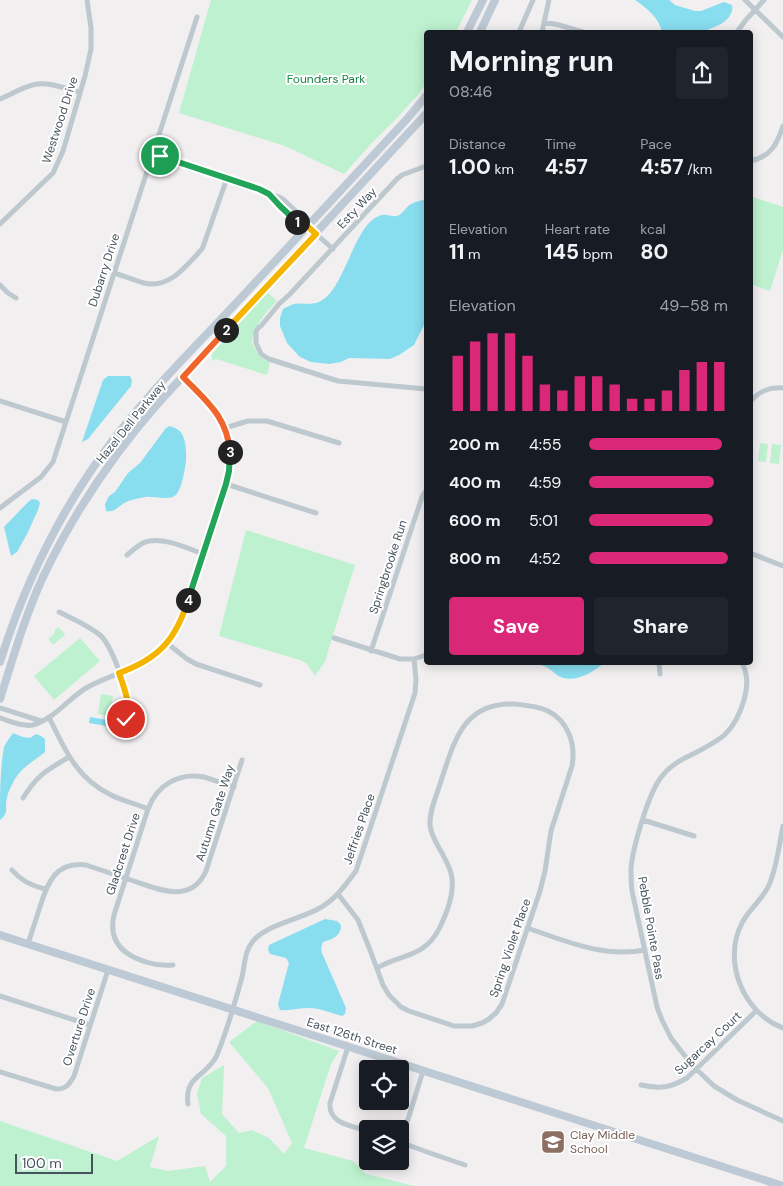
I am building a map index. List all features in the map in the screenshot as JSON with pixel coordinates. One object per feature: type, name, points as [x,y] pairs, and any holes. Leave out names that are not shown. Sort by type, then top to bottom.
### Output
[{"type":"main road","points":[[468,30],[483,0]]},
{"type":"main road","points":[[481,30],[495,0]]},
{"type":"main road","name":"Hazel Dell Parkway","points":[[0,662],[17,612],[39,561],[70,503],[113,439],[306,225],[408,119],[424,99]]},
{"type":"main road","name":"Hazel Dell Parkway","points":[[0,699],[21,633],[44,577],[79,510],[123,445],[183,377],[424,116]]},
{"type":"main road","name":"East 126th Street","points":[[0,935],[783,1186]]},
{"type":"street","name":"Westwood Drive","points":[[0,224],[53,173],[63,151],[91,49],[87,0]]},
{"type":"street","points":[[520,30],[533,0]]},
{"type":"street","points":[[542,30],[549,0]]},
{"type":"street","points":[[745,0],[783,37]]},
{"type":"street","points":[[738,30],[764,0]]},
{"type":"street","name":"Dubarry Drive","points":[[0,508],[41,477],[53,462],[197,17]]},
{"type":"street","points":[[544,22],[576,30]]},
{"type":"street","points":[[0,99],[39,84],[80,92]]},
{"type":"street","points":[[753,160],[762,157],[773,148],[777,143],[783,126]]},
{"type":"street","points":[[152,154],[227,178],[269,194],[298,223],[306,225],[332,249]]},
{"type":"street","name":"Esty Way","points":[[424,167],[402,175],[397,179],[279,304],[256,332],[256,343],[261,354],[269,359],[332,379],[424,389]]},
{"type":"street","points":[[114,273],[154,284],[168,281],[176,276],[202,249],[227,178]]},
{"type":"street","points":[[0,285],[16,298]]},
{"type":"street","points":[[0,718],[26,725],[34,724],[49,717],[85,689],[107,677],[143,662],[160,650],[167,643],[183,617],[226,484],[230,458],[225,428],[212,407],[183,377]]},
{"type":"street","points":[[753,399],[766,390],[783,388]]},
{"type":"street","points":[[0,401],[66,422]]},
{"type":"street","points":[[225,428],[248,421],[267,421],[339,443]]},
{"type":"street","points":[[226,484],[316,513]]},
{"type":"street","name":"Springbrooke Run","points":[[371,650],[424,494]]},
{"type":"street","points":[[127,555],[142,544],[158,540],[203,554]]},
{"type":"street","points":[[753,554],[783,566]]},
{"type":"street","points":[[59,612],[100,635],[108,644],[128,703],[124,724]]},
{"type":"street","points":[[334,638],[395,658],[406,660],[424,656]]},
{"type":"street","points":[[167,643],[196,664],[260,685]]},
{"type":"street","name":"Jeffries Place","points":[[188,1104],[188,1090],[192,1082],[213,1063],[220,1048],[242,976],[247,950],[252,942],[264,932],[320,908],[345,887],[356,871],[415,693],[414,659]]},
{"type":"street","points":[[660,665],[660,674]]},
{"type":"street","name":"Pebble Pointe Pass","points":[[744,665],[746,670],[747,686],[741,710],[733,726],[717,741],[669,767],[656,784],[643,820],[633,857],[631,881],[652,987],[662,1020],[671,1038],[696,1070],[714,1086],[725,1094],[783,1121]]},
{"type":"street","name":"Spring Violet Place","points":[[338,894],[358,920],[383,985],[389,995],[401,1007],[454,1026],[472,1026],[496,1013],[502,1004],[545,870],[549,841],[574,758],[573,743],[570,733],[564,724],[547,711],[536,707],[507,704],[492,707],[478,713],[458,734],[454,741],[431,816],[430,825],[452,876],[451,893],[443,920],[434,937],[425,947],[416,953],[377,968]]},
{"type":"street","points":[[0,708],[41,721]]},
{"type":"street","points":[[49,717],[69,757],[78,770],[93,784],[112,795],[148,809]]},
{"type":"street","points":[[23,798],[41,774],[69,757]]},
{"type":"street","name":"Autumn Gate Way","points":[[28,944],[45,889],[55,874],[66,867],[86,866],[160,890],[172,892],[184,891],[196,885],[206,871],[242,760]]},
{"type":"street","name":"Gladcrest Drive","points":[[173,964],[158,966],[137,959],[124,952],[117,943],[114,934],[113,920],[148,809],[162,788],[172,781],[183,777],[202,777],[234,787]]},
{"type":"street","points":[[643,820],[694,836]]},
{"type":"street","points":[[783,826],[769,886],[742,923],[734,949],[735,967],[744,994],[756,1011],[783,1028]]},
{"type":"street","points":[[12,870],[30,885],[45,889]]},
{"type":"street","points":[[527,928],[598,951],[625,953],[644,950]]},
{"type":"street","name":"Overture Drive","points":[[0,1072],[56,1090],[69,1085],[74,1076],[108,970]]},
{"type":"street","points":[[0,996],[90,1025]]},
{"type":"street","name":"Sugarcay Court","points":[[641,1085],[654,1088],[668,1087],[687,1078],[756,1011]]},
{"type":"street","points":[[348,1047],[330,1103],[330,1112],[336,1120],[359,1128]]},
{"type":"street","points":[[407,1120],[423,1071]]},
{"type":"street","points":[[409,1145],[465,1165]]},
{"type":"green space","name":"Founders Park","points":[[211,0],[472,0],[457,30],[424,30],[424,86],[417,96],[344,174],[285,146],[179,113]]},
{"type":"green space","points":[[753,197],[783,207],[783,250],[770,291],[753,285]]},
{"type":"green space","points":[[267,292],[277,301],[261,320],[255,330],[252,342],[258,355],[270,363],[267,375],[216,359],[212,361],[212,354]]},
{"type":"green space","points":[[760,443],[768,444],[766,462],[758,461]]},
{"type":"green space","points":[[772,444],[781,445],[779,464],[770,463]]},
{"type":"green space","points":[[246,530],[355,565],[326,660],[315,676],[307,664],[300,660],[219,636]]},
{"type":"green space","points":[[58,627],[65,634],[52,644],[49,638]]},
{"type":"green space","points":[[80,638],[100,661],[54,700],[34,676]]},
{"type":"green space","points":[[101,694],[113,696],[109,716],[98,714]]},
{"type":"green space","points":[[257,1021],[339,1051],[331,1064],[304,1148],[353,1161],[359,1167],[359,1170],[366,1174],[414,1186],[0,1186],[0,1121],[117,1161],[159,1136],[150,1167],[168,1171],[205,1166],[210,1182],[226,1166],[226,1136],[201,1114],[197,1093],[202,1078],[224,1065],[222,1114],[239,1133],[252,1130],[269,1138],[284,1154],[292,1143],[268,1088],[229,1042]]},
{"type":"water","points":[[635,0],[669,0],[675,5],[695,11],[701,11],[724,2],[732,5],[732,12],[723,23],[708,30],[661,30],[658,22],[644,6]]},
{"type":"water","points":[[424,200],[424,325],[414,345],[390,359],[349,358],[341,362],[329,364],[311,362],[300,357],[287,343],[280,326],[283,309],[294,304],[313,304],[324,299],[339,280],[365,228],[382,215],[397,216],[401,214],[415,202]]},
{"type":"water","points":[[108,376],[130,376],[132,380],[131,386],[88,439],[82,442],[103,380]]},
{"type":"water","points":[[170,426],[181,432],[186,449],[184,475],[176,495],[169,498],[138,498],[126,502],[114,510],[106,511],[105,504],[109,496],[115,492],[128,473],[140,463],[166,428]]},
{"type":"water","points":[[32,499],[38,500],[40,503],[38,510],[17,552],[11,556],[4,527]]},
{"type":"water","points":[[540,665],[601,665],[588,674],[569,679],[557,675]]},
{"type":"water","points":[[90,717],[107,720],[107,726],[89,723]]},
{"type":"water","points":[[13,733],[30,738],[36,734],[41,736],[45,739],[45,752],[15,779],[6,801],[6,812],[0,820],[0,783],[4,747]]},
{"type":"water","points":[[325,919],[337,921],[341,925],[340,932],[333,938],[323,942],[321,948],[346,1008],[345,1014],[342,1016],[313,1008],[280,1010],[278,1004],[289,963],[286,958],[270,954],[268,950],[269,945]]},
{"type":"place","name":"Clay Middle School","points":[[553,1142]]},
{"type":"route","points":[[126,719],[128,703],[119,673],[152,657],[170,639],[180,624],[229,471],[229,444],[222,421],[208,401],[183,377],[316,234],[305,224],[298,223],[269,194],[259,189],[160,156]]}]
